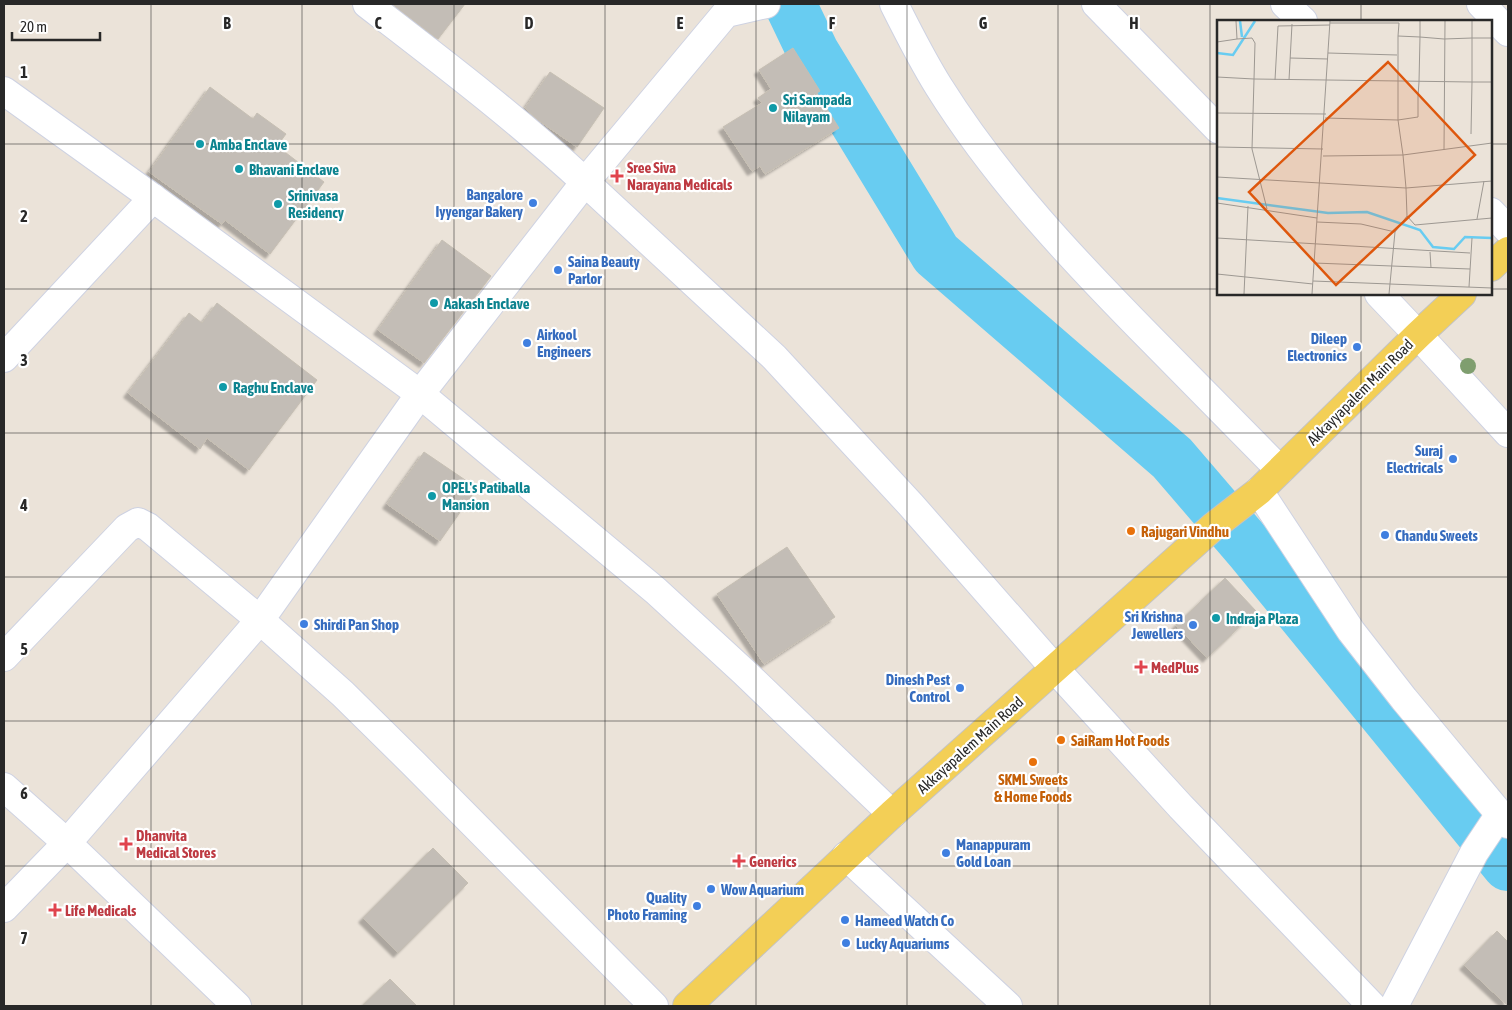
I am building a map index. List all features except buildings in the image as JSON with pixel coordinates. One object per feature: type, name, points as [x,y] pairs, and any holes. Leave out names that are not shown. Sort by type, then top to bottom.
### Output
[{"type":"main road","points":[[1492,267],[1508,251]]},
{"type":"main road","name":"Akkayyapalem Main Road","points":[[1252,496],[1418,334],[1461,295]]},
{"type":"main road","name":"Akkayapalem Main Road","points":[[686,1006],[892,814],[1214,526],[1252,496]]},
{"type":"street","points":[[367,4],[434,55],[540,142],[774,357],[911,505],[1055,669],[1181,807],[1372,1006]]},
{"type":"street","points":[[4,908],[67,843],[260,620],[420,394],[585,182],[726,8],[766,4]]},
{"type":"street","points":[[894,4],[909,35],[939,87],[976,141],[1036,217],[1085,271],[1280,470]]},
{"type":"street","points":[[1096,4],[1217,128]]},
{"type":"street","points":[[1285,4],[1302,20]]},
{"type":"street","points":[[1481,4],[1508,32]]},
{"type":"street","points":[[4,91],[420,394],[656,591],[744,672],[892,814]]},
{"type":"street","points":[[4,358],[153,198]]},
{"type":"street","points":[[1492,213],[1508,230]]},
{"type":"street","points":[[1380,295],[1508,433]]},
{"type":"street","points":[[1252,496],[1351,631],[1499,822],[1474,853],[1394,1006]]},
{"type":"street","points":[[4,657],[127,528],[138,522],[148,527],[260,620],[342,694],[654,1006]]},
{"type":"street","points":[[4,787],[67,843],[236,1006]]},
{"type":"street","points":[[846,856],[1008,1006]]},
{"type":"waterway","points":[[790,4],[813,52],[936,254],[1172,458],[1251,550],[1508,865]]},
{"type":"place","name":"Sri Sampada Nilayam","points":[[773,108]]},
{"type":"place","name":"Amba Enclave","points":[[200,144]]},
{"type":"place","name":"Bhavani Enclave","points":[[239,169]]},
{"type":"place","name":"Sree Siva Narayana Medicals","points":[[617,176]]},
{"type":"place","name":"Bangalore Iyyengar Bakery","points":[[533,203]]},
{"type":"place","name":"Srinivasa Residency","points":[[278,204]]},
{"type":"place","name":"Saina Beauty Parlor","points":[[558,270]]},
{"type":"place","name":"Aakash Enclave","points":[[434,303]]},
{"type":"place","name":"Airkool Engineers","points":[[527,343]]},
{"type":"place","name":"Dileep Electronics","points":[[1357,347]]},
{"type":"place","name":"Raghu Enclave","points":[[223,387]]},
{"type":"place","name":"Suraj Electricals","points":[[1453,459]]},
{"type":"place","name":"OPEL's Patiballa Mansion","points":[[432,496]]},
{"type":"place","name":"Rajugari Vindhu","points":[[1131,531]]},
{"type":"place","name":"Chandu Sweets","points":[[1385,535]]},
{"type":"place","name":"Indraja Plaza","points":[[1216,618]]},
{"type":"place","name":"Shirdi Pan Shop","points":[[304,624]]},
{"type":"place","name":"Sri Krishna Jewellers","points":[[1193,625]]},
{"type":"place","name":"MedPlus","points":[[1141,667]]},
{"type":"place","name":"Dinesh Pest Control","points":[[960,688]]},
{"type":"place","name":"SaiRam Hot Foods","points":[[1061,740]]},
{"type":"place","name":"SKML Sweets & Home Foods","points":[[1033,762]]},
{"type":"place","name":"Dhanvita Medical Stores","points":[[126,844]]},
{"type":"place","name":"Manappuram Gold Loan","points":[[946,853]]},
{"type":"place","name":"Generics","points":[[739,861]]},
{"type":"place","name":"Wow Aquarium","points":[[711,889]]},
{"type":"place","name":"Quality Photo Framing","points":[[697,906]]},
{"type":"place","name":"Life Medicals","points":[[55,910]]},
{"type":"place","name":"Hameed Watch Co","points":[[845,920]]},
{"type":"place","name":"Lucky Aquariums","points":[[846,943]]}]
